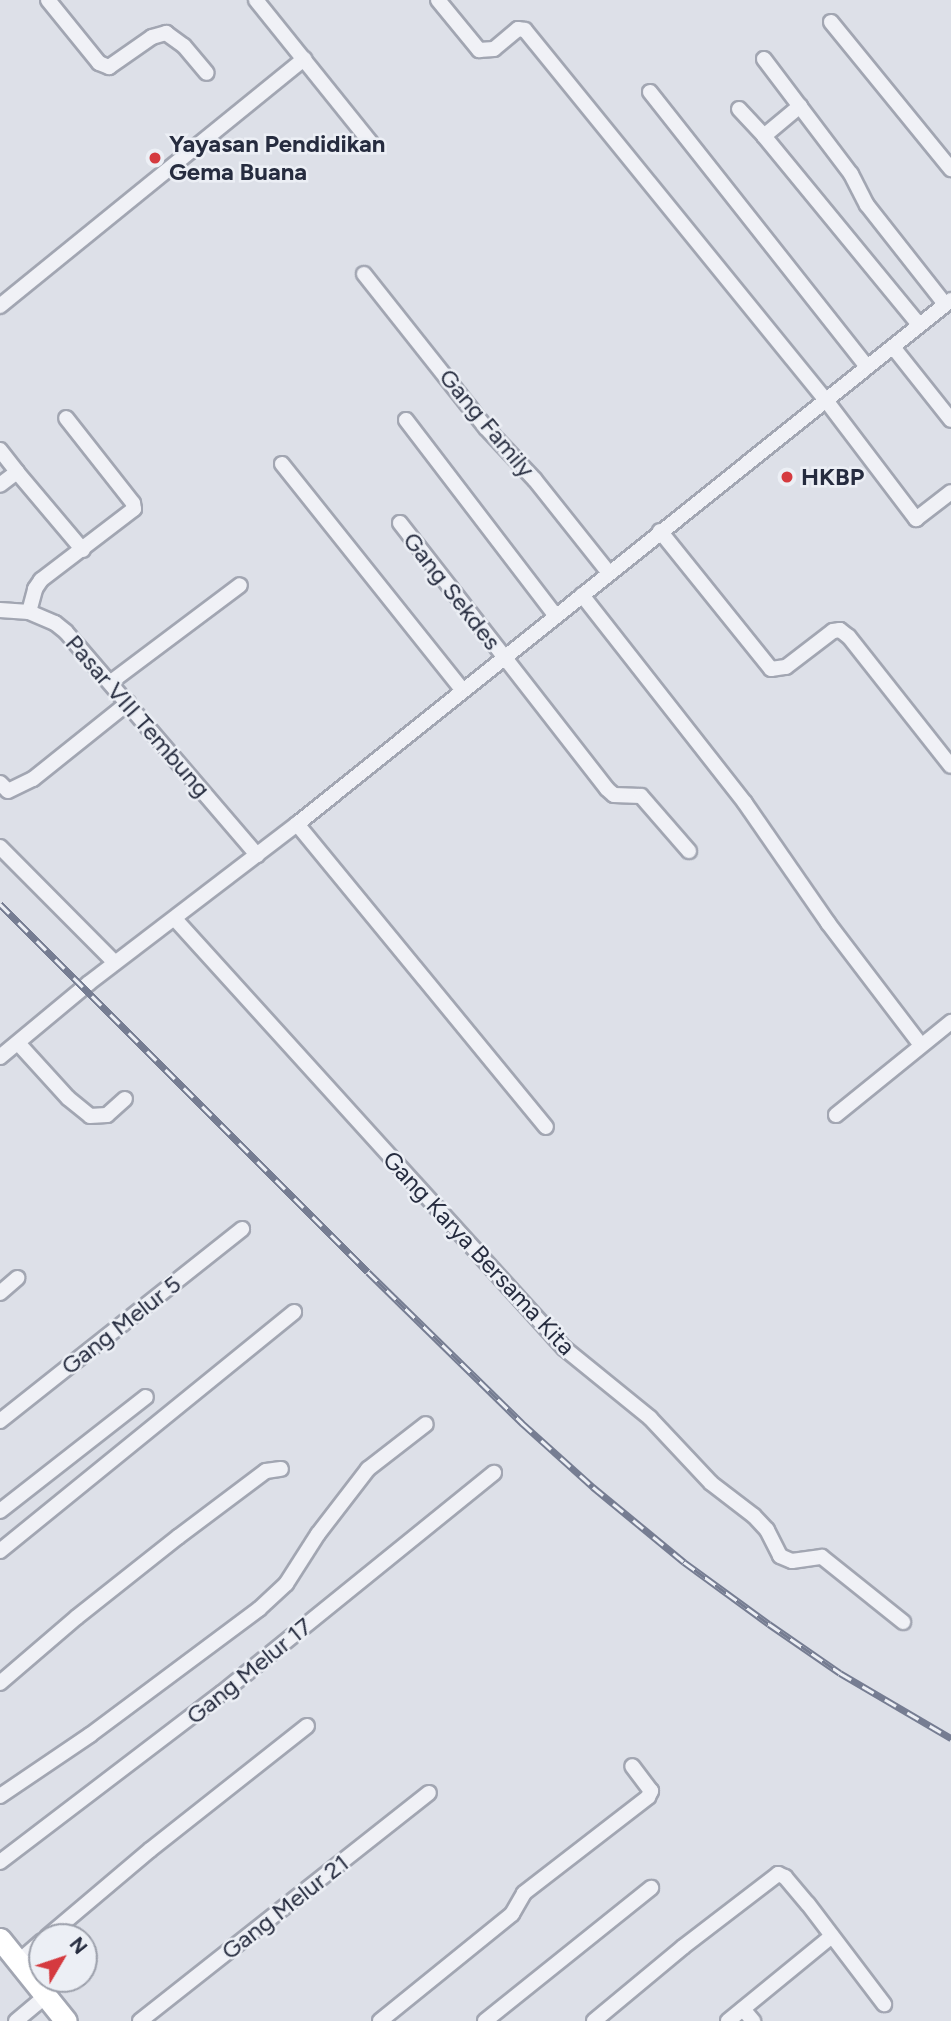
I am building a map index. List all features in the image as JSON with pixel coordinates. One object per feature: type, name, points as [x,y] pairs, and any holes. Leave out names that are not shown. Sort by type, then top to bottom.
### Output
[{"type":"street","points":[[48,0],[99,63],[109,67],[152,37],[166,33],[184,46],[207,73]]},
{"type":"street","points":[[256,0],[371,143]]},
{"type":"street","points":[[438,0],[479,50],[494,49],[518,29],[525,30],[825,399],[916,519],[951,492]]},
{"type":"street","points":[[831,22],[951,169]]},
{"type":"street","points":[[0,306],[304,59]]},
{"type":"street","points":[[0,1057],[116,963],[297,824],[948,302],[867,205],[851,174],[764,59]]},
{"type":"street","points":[[650,92],[866,367]]},
{"type":"street","points":[[764,136],[800,106]]},
{"type":"street","points":[[739,109],[919,325]]},
{"type":"street","name":"Gang Family","points":[[364,274],[486,428],[540,486],[609,573]]},
{"type":"street","points":[[893,347],[951,421]]},
{"type":"street","points":[[29,612],[41,580],[134,509],[133,503],[66,418]]},
{"type":"street","points":[[406,420],[556,616]]},
{"type":"street","points":[[0,450],[83,550]]},
{"type":"street","points":[[282,464],[463,691]]},
{"type":"street","points":[[0,485],[17,472]]},
{"type":"street","name":"Gang Sekdes","points":[[400,523],[607,789],[614,795],[641,796],[689,851]]},
{"type":"street","points":[[660,531],[771,669],[786,667],[832,631],[839,630],[849,637],[951,766]]},
{"type":"street","points":[[111,682],[240,584]]},
{"type":"street","points":[[582,595],[745,803],[828,923],[921,1045]]},
{"type":"street","name":"Pasar VIII Tembung","points":[[0,610],[29,612],[55,622],[66,632],[257,855]]},
{"type":"street","points":[[0,783],[8,790],[33,779],[128,704]]},
{"type":"street","points":[[297,824],[546,1128]]},
{"type":"street","points":[[0,847],[116,963]]},
{"type":"street","name":"Gang Karya Bersama Kita","points":[[175,919],[564,1348],[650,1418],[711,1483],[754,1516],[767,1530],[780,1556],[792,1561],[822,1557],[903,1622]]},
{"type":"street","points":[[836,1115],[951,1022]]},
{"type":"street","points":[[18,1043],[68,1098],[90,1116],[107,1115],[125,1099]]},
{"type":"street","name":"Gang Melur 5","points":[[0,1421],[242,1229]]},
{"type":"street","points":[[0,1293],[17,1278]]},
{"type":"street","points":[[0,1552],[293,1312]]},
{"type":"street","points":[[0,1511],[146,1397]]},
{"type":"street","points":[[0,1796],[90,1735],[259,1609],[286,1584],[357,1481],[426,1424]]},
{"type":"street","points":[[0,1683],[77,1617],[178,1537],[266,1471],[281,1469]]},
{"type":"street","name":"Gang Melur 17","points":[[0,1862],[222,1693],[494,1473]]},
{"type":"street","points":[[64,1923],[150,1850],[307,1726]]},
{"type":"street","points":[[380,2021],[513,1914],[524,1893],[648,1797],[651,1791],[632,1766]]},
{"type":"street","name":"Gang Melur 21","points":[[140,2021],[429,1793]]},
{"type":"street","points":[[594,2021],[682,1947],[778,1874],[792,1884],[884,2004]]},
{"type":"street","points":[[485,2021],[651,1888]]},
{"type":"street","points":[[728,2021],[832,1936]]},
{"type":"street","points":[[28,1946],[7,1954],[66,2021]]},
{"type":"street","points":[[16,2021],[45,1997]]},
{"type":"street","points":[[743,2009],[753,2021]]},
{"type":"railway","points":[[0,904],[368,1272],[522,1423],[593,1487],[684,1562],[769,1624],[840,1673],[951,1738]]},
{"type":"place","name":"Yayasan Pendidikan Gema Buana","points":[[155,158]]},
{"type":"place","name":"HKBP","points":[[787,477]]}]
